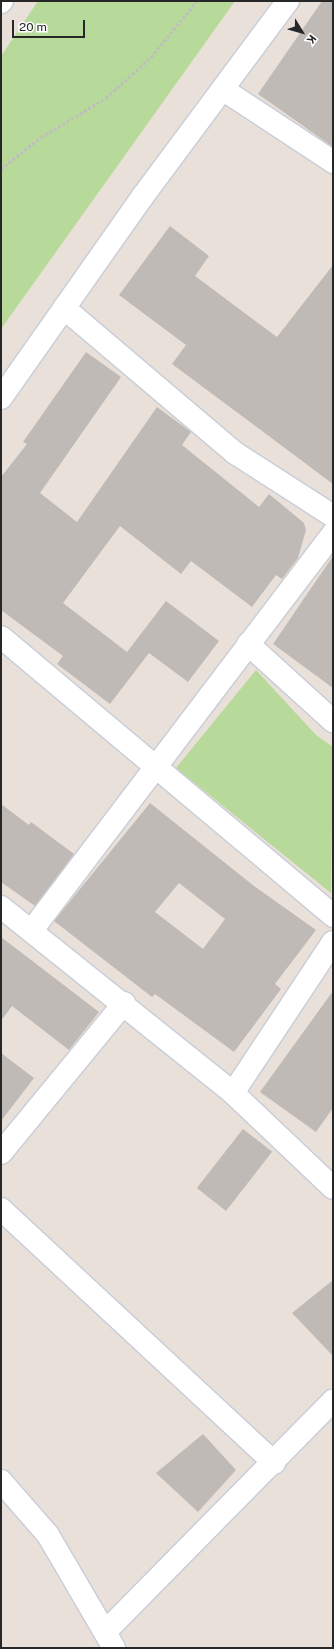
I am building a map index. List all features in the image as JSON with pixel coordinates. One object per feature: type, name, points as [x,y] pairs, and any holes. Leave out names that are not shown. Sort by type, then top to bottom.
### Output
[{"type":"street","points":[[1,398],[144,196],[224,90],[288,1]]},
{"type":"street","points":[[224,90],[333,162]]},
{"type":"street","points":[[64,308],[235,453],[333,516]]},
{"type":"street","points":[[32,930],[155,764],[333,533]]},
{"type":"street","points":[[1,637],[155,764],[333,916]]},
{"type":"street","points":[[248,644],[333,721]]},
{"type":"street","points":[[1,907],[124,1003],[232,1093],[333,1188]]},
{"type":"street","points":[[232,1093],[333,942]]},
{"type":"street","points":[[1,1153],[124,1003]]},
{"type":"street","points":[[1,1209],[274,1463]]},
{"type":"street","points":[[1,1481],[48,1535],[110,1640],[333,1401]]},
{"type":"path","points":[[1,170],[41,137],[106,98],[151,57],[197,1]]},
{"type":"green space","points":[[38,1],[235,1],[1,329],[1,56]]},
{"type":"green space","points":[[256,670],[316,735],[333,747],[331,893],[176,768]]},
{"type":"building","points":[[322,1],[333,1],[333,147],[258,94]]},
{"type":"building","points":[[170,226],[209,256],[195,276],[277,337],[333,265],[333,484],[172,364],[186,345],[119,295]]},
{"type":"building","points":[[86,352],[121,377],[40,493],[77,522],[157,407],[191,432],[182,445],[259,507],[269,494],[304,523],[306,530],[298,558],[282,579],[276,575],[252,607],[191,561],[181,574],[120,526],[63,603],[127,652],[166,601],[219,641],[188,682],[149,653],[110,704],[57,664],[63,656],[1,610],[1,477],[27,444],[23,442]]},
{"type":"building","points":[[333,556],[333,688],[273,644]]},
{"type":"building","points":[[150,803],[254,886],[316,930],[275,984],[281,989],[234,1052],[155,994],[152,997],[54,921]],"holes":[[[179,883],[225,919],[203,949],[155,912]]]},
{"type":"building","points":[[1,804],[29,825],[31,822],[74,854],[35,906],[1,882]]},
{"type":"building","points":[[1,937],[99,1012],[69,1050],[12,1006],[1,1021]]},
{"type":"building","points":[[333,991],[333,1108],[316,1132],[260,1092]]},
{"type":"building","points":[[1,1053],[34,1078],[1,1121]]},
{"type":"building","points":[[243,1129],[272,1152],[226,1211],[197,1188]]},
{"type":"building","points":[[333,1280],[333,1356],[292,1313]]},
{"type":"building","points":[[203,1434],[236,1470],[198,1512],[156,1473]]}]
